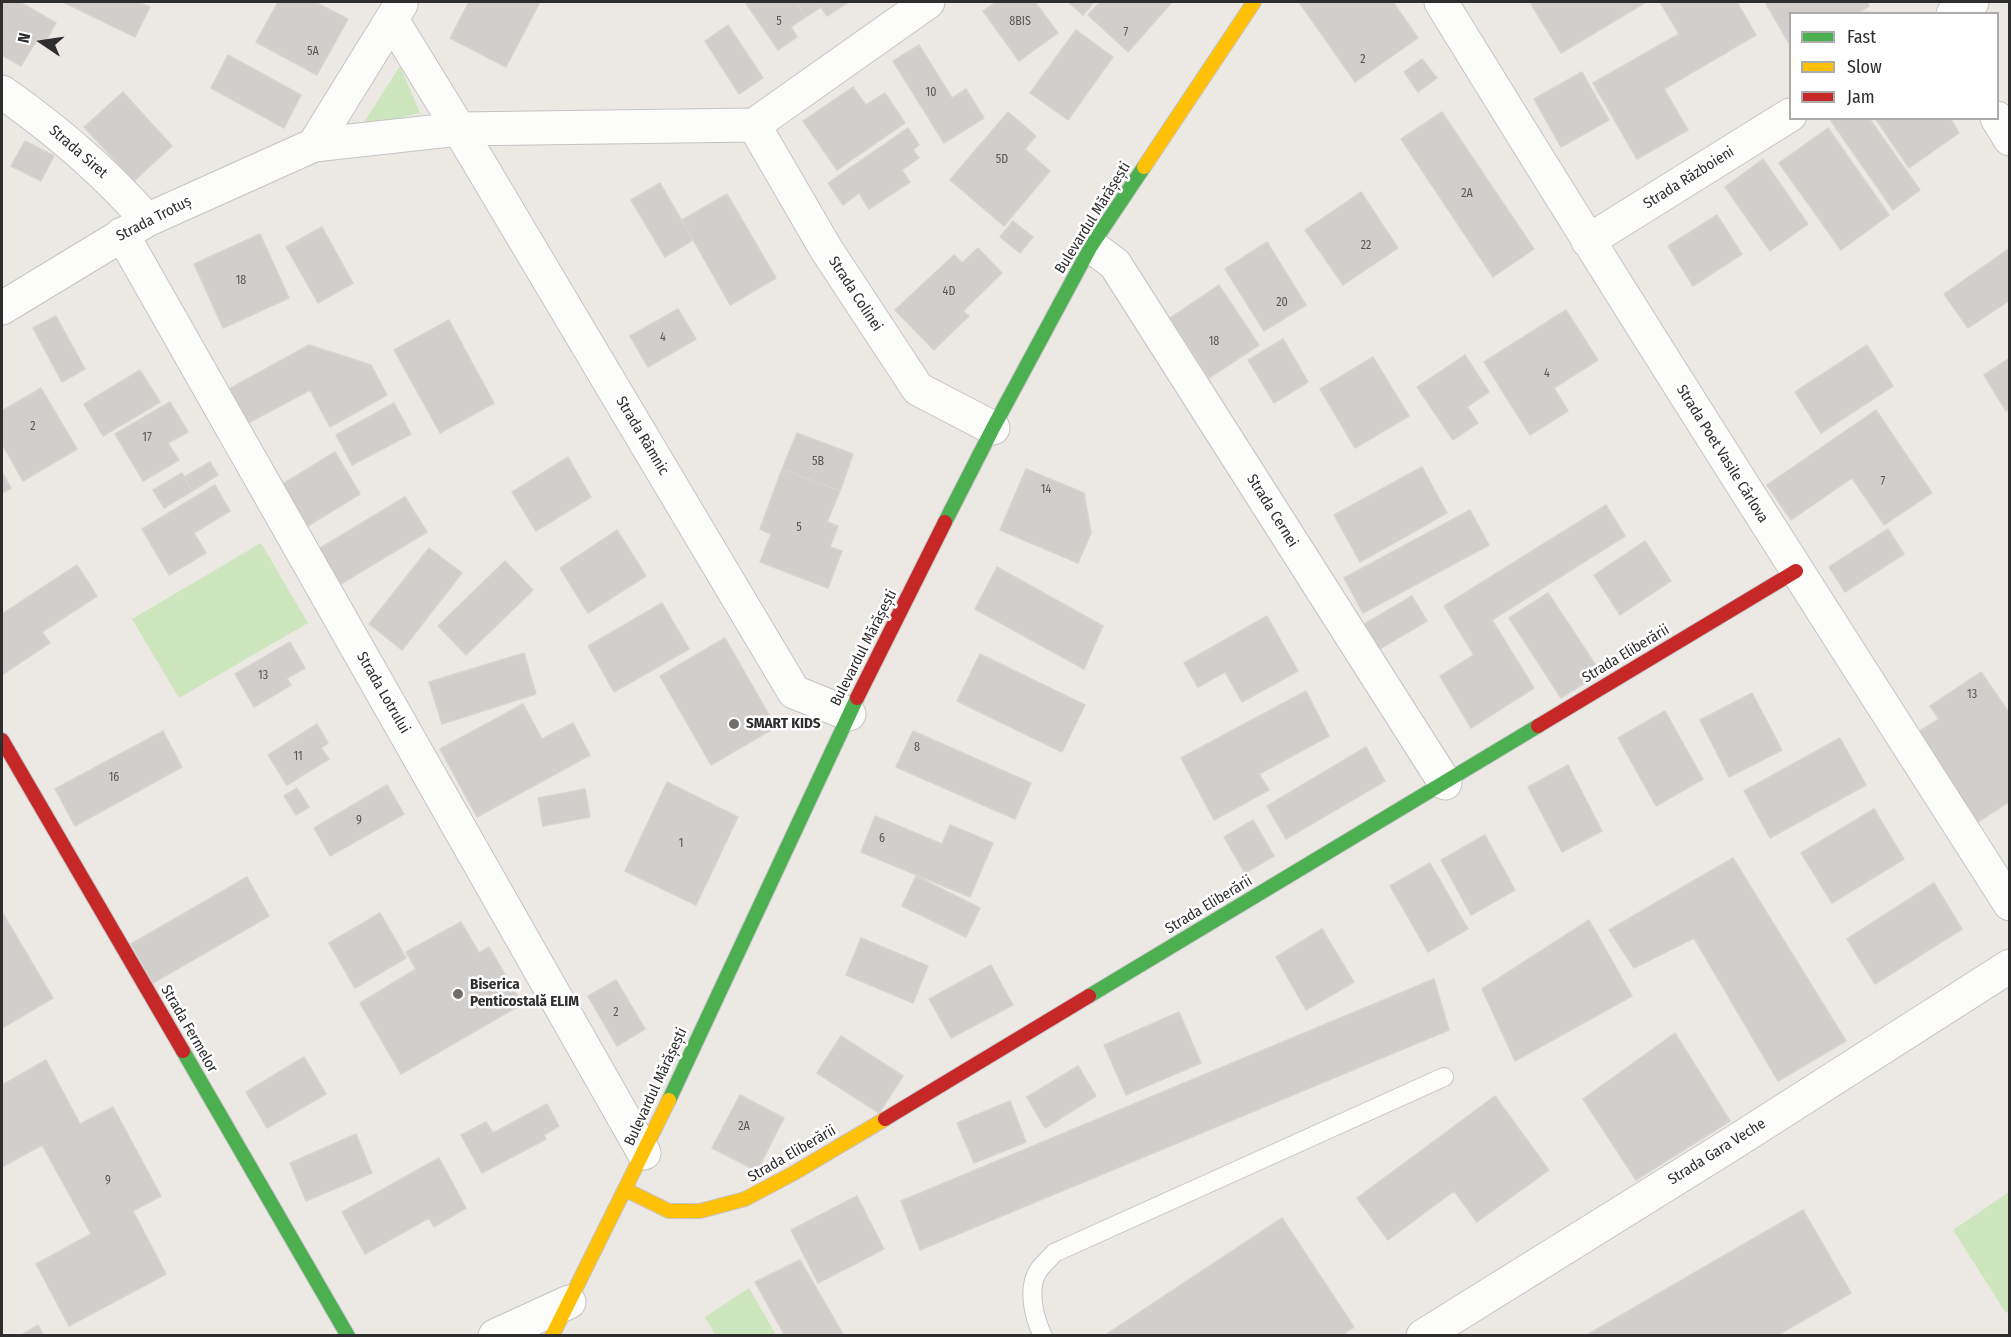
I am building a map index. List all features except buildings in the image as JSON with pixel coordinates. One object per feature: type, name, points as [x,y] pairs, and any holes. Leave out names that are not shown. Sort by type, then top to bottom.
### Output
[{"type":"street","points":[[397,11],[459,129],[754,125],[928,2]]},
{"type":"street","name":"Bulevardul Mărășești","points":[[552,1335],[644,1153],[849,714],[993,428],[1091,246],[1254,2]]},
{"type":"street","name":"Strada Poet Vasile Cârlova","points":[[1441,2],[1796,571],[2010,904]]},
{"type":"street","points":[[1956,12],[1971,2]]},
{"type":"street","points":[[314,145],[397,11]]},
{"type":"street","name":"Strada Siret","points":[[2,92],[31,112],[120,189],[135,227]]},
{"type":"street","name":"Strada Războieni","points":[[1588,241],[1789,115]]},
{"type":"street","points":[[1998,120],[2010,139]]},
{"type":"street","name":"Strada Colinei","points":[[754,125],[826,249],[918,389],[993,428]]},
{"type":"street","name":"Strada Trotuș","points":[[2,308],[135,227],[314,145],[459,129]]},
{"type":"street","name":"Strada Râmnic","points":[[459,129],[794,692],[849,714]]},
{"type":"street","name":"Strada Lotrului","points":[[135,227],[644,1153]]},
{"type":"street","name":"Strada Cernei","points":[[1091,246],[1115,264],[1445,783]]},
{"type":"street","name":"Strada Eliberării","points":[[626,1190],[669,1211],[700,1211],[745,1199],[795,1173],[1796,571]]},
{"type":"street","name":"Strada Fermelor","points":[[2,740],[348,1335]]},
{"type":"street","name":"Strada Gara Veche","points":[[1423,1335],[1733,1143],[2010,966]]},
{"type":"street","points":[[495,1335],[569,1302]]},
{"type":"lane","points":[[1043,1335],[1037,1323],[1032,1300],[1037,1273],[1054,1253],[1444,1077]]},
{"type":"green space","points":[[400,66],[420,113],[361,127]]},
{"type":"green space","points":[[261,543],[308,623],[179,698],[132,619]]},
{"type":"green space","points":[[2009,1192],[2010,1311],[2006,1313],[1953,1230]]},
{"type":"green space","points":[[749,1288],[776,1335],[715,1335],[705,1317]]},
{"type":"traffic: fast","points":[[945,522],[1091,246],[1144,167]]},
{"type":"traffic: fast","points":[[669,1100],[857,698]]},
{"type":"traffic: fast","points":[[1089,996],[1538,726]]},
{"type":"traffic: fast","points":[[183,1051],[348,1336]]},
{"type":"traffic: slow","points":[[1144,167],[1254,2]]},
{"type":"traffic: slow","points":[[552,1336],[669,1100]]},
{"type":"traffic: slow","points":[[626,1190],[669,1211],[700,1211],[745,1199],[885,1119]]},
{"type":"traffic: jam","points":[[857,698],[945,522]]},
{"type":"traffic: jam","points":[[1538,726],[1796,571]]},
{"type":"traffic: jam","points":[[2,740],[183,1051]]},
{"type":"traffic: jam","points":[[885,1119],[1089,996]]},
{"type":"place","name":"SMART KIDS","points":[[734,724]]},
{"type":"place","name":"Biserica Penticostală ELIM","points":[[458,994]]}]
